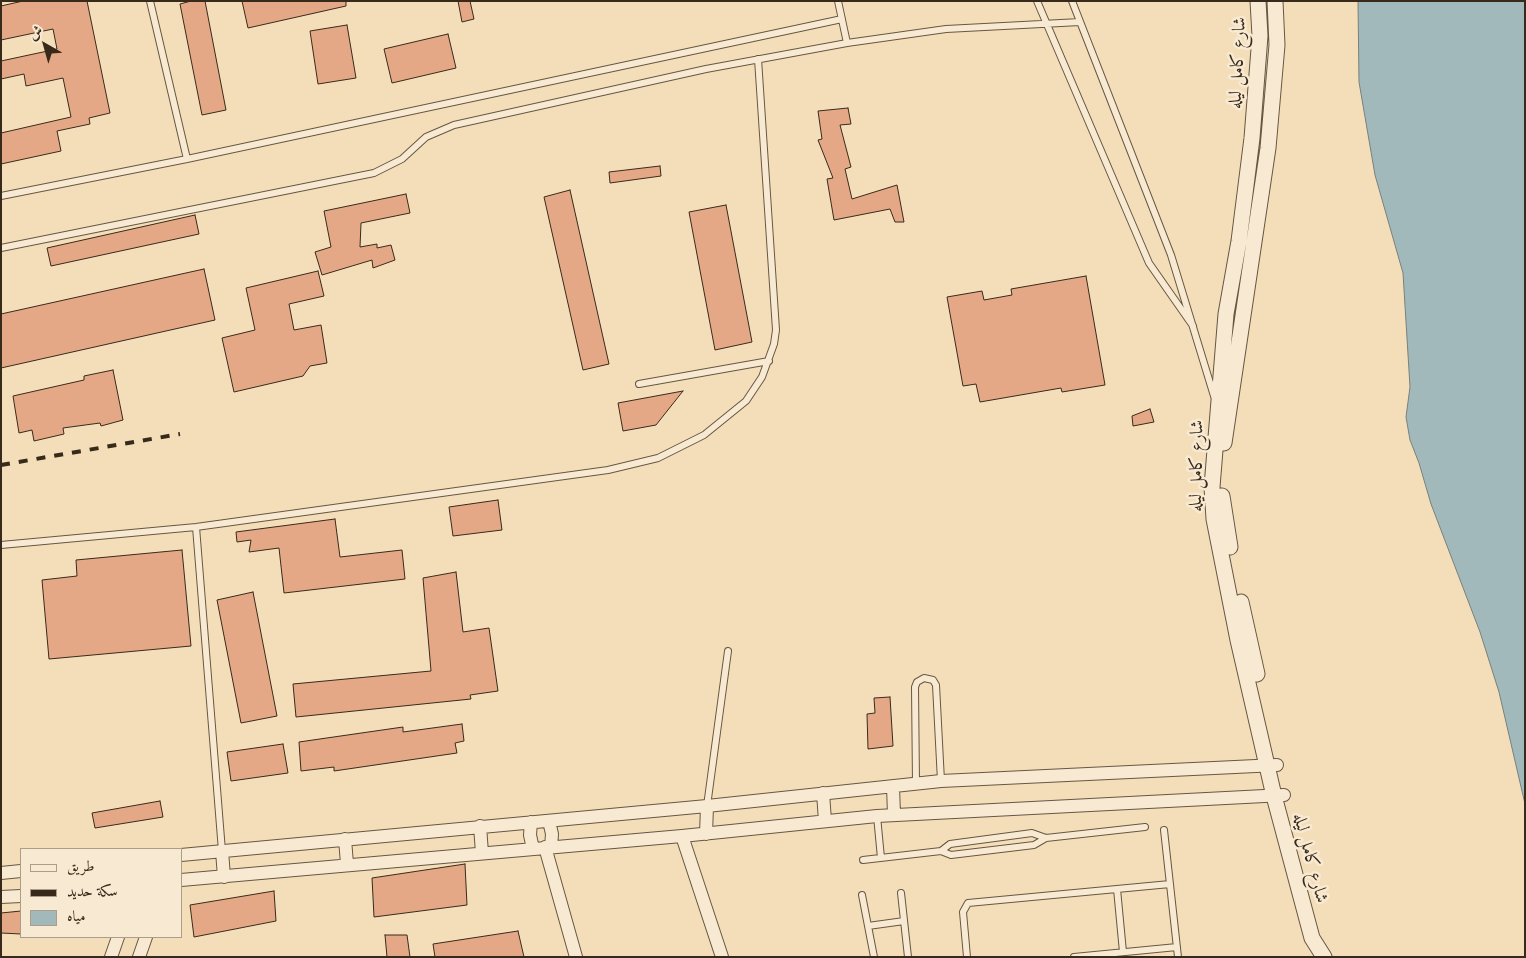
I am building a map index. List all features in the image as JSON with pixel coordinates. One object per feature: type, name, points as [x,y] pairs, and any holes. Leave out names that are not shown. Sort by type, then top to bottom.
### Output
[{"type":"street","name":"شارع كامل ليله","points":[[1258,1],[1260,36],[1252,138],[1239,241],[1226,314],[1212,487],[1214,519],[1238,640],[1273,766]]},
{"type":"street","name":"شارع كامل ليله","points":[[1275,1],[1277,45],[1268,148],[1224,438],[1221,485],[1222,505],[1237,586],[1279,795],[1312,938],[1322,954]]},
{"type":"street","points":[[1217,407],[1224,438]]},
{"type":"street","points":[[182,855],[707,806],[941,781],[1273,766]]},
{"type":"street","points":[[893,786],[894,815]]},
{"type":"street","points":[[823,793],[825,821]]},
{"type":"street","points":[[182,880],[706,834],[876,816],[1279,795]]},
{"type":"street","points":[[706,834],[707,806]]},
{"type":"street","points":[[543,848],[552,834],[549,821]]},
{"type":"street","points":[[531,822],[530,835],[543,848],[576,957]]},
{"type":"street","points":[[480,826],[482,853]]},
{"type":"street","points":[[682,836],[722,957]]},
{"type":"street","points":[[345,839],[347,864]]},
{"type":"street","points":[[222,851],[224,877]]},
{"type":"street","points":[[1,873],[20,871]]},
{"type":"street","points":[[1,897],[20,896]]},
{"type":"street","points":[[111,957],[118,938]]},
{"type":"street","points":[[143,956],[146,938]]},
{"type":"lane","points":[[150,1],[187,158]]},
{"type":"lane","points":[[838,1],[847,42]]},
{"type":"lane","points":[[1037,1],[1149,263],[1195,329]]},
{"type":"lane","points":[[1072,1],[1171,255],[1195,329],[1217,407]]},
{"type":"lane","points":[[1,196],[842,19]]},
{"type":"lane","points":[[1,248],[374,173],[402,159],[426,137],[454,125],[758,59],[847,42],[946,29],[1080,22]]},
{"type":"lane","points":[[1,546],[196,527],[633,465],[682,448],[704,435],[736,411],[755,390],[769,361],[776,330],[758,59]]},
{"type":"lane","points":[[639,384],[769,361]]},
{"type":"lane","points":[[196,527],[222,851]]},
{"type":"lane","points":[[707,806],[728,651]]},
{"type":"lane","points":[[916,784],[915,687],[916,682],[924,678],[933,680],[936,684],[941,781]]},
{"type":"lane","points":[[876,816],[881,858]]},
{"type":"lane","points":[[862,860],[941,851],[950,844],[1032,833],[1046,838],[1145,827]]},
{"type":"lane","points":[[1164,830],[1178,957]]},
{"type":"lane","points":[[941,851],[951,856],[1025,846],[1039,843],[1046,838]]},
{"type":"lane","points":[[967,957],[963,912],[968,903],[1170,884]]},
{"type":"lane","points":[[1117,888],[1123,952]]},
{"type":"lane","points":[[901,893],[908,957]]},
{"type":"lane","points":[[862,895],[874,957]]},
{"type":"lane","points":[[868,926],[904,920]]},
{"type":"lane","points":[[1074,957],[1177,947]]},
{"type":"water","points":[[1358,1],[1525,1],[1525,804],[1499,692],[1480,632],[1431,504],[1410,440],[1406,417],[1410,387],[1403,273],[1375,175],[1359,82]]},
{"type":"building","points":[[23,1],[87,1],[110,113],[89,118],[90,124],[57,131],[61,151],[1,164],[1,133],[71,117],[63,78],[26,86],[24,74],[1,79],[1,61],[57,49],[53,29],[1,40],[1,6]]},
{"type":"building","points":[[191,1],[205,1],[226,110],[202,115],[180,4]]},
{"type":"building","points":[[242,1],[346,1],[346,6],[248,28]]},
{"type":"building","points":[[458,1],[470,1],[474,19],[462,22]]},
{"type":"building","points":[[347,25],[356,78],[318,84],[310,31]]},
{"type":"building","points":[[448,34],[456,68],[392,83],[384,49]]},
{"type":"building","points":[[848,108],[851,124],[840,125],[851,167],[845,169],[852,199],[897,185],[904,222],[895,222],[890,209],[834,220],[827,179],[833,178],[818,140],[822,139],[818,111]]},
{"type":"building","points":[[660,166],[661,176],[610,183],[609,172]]},
{"type":"building","points":[[570,190],[609,364],[583,370],[544,197]]},
{"type":"building","points":[[406,194],[410,213],[361,223],[360,247],[377,244],[377,248],[391,245],[395,260],[373,268],[372,260],[322,275],[315,252],[331,247],[324,211]]},
{"type":"building","points":[[726,205],[752,342],[715,350],[689,212]]},
{"type":"building","points":[[195,215],[199,234],[51,266],[47,248]]},
{"type":"building","points":[[204,269],[215,320],[1,368],[1,314]]},
{"type":"building","points":[[318,271],[324,296],[289,304],[294,330],[321,325],[327,363],[310,366],[303,376],[234,392],[222,338],[255,330],[246,288]]},
{"type":"building","points":[[1086,276],[1105,385],[1062,392],[1061,388],[980,402],[976,384],[963,386],[947,297],[982,291],[984,300],[1012,295],[1011,289]]},
{"type":"building","points":[[113,370],[123,420],[101,426],[100,423],[63,428],[64,434],[34,441],[32,430],[19,433],[13,396],[84,380],[84,376]]},
{"type":"building","points":[[683,391],[656,425],[623,431],[618,403]]},
{"type":"building","points":[[1150,409],[1154,422],[1133,426],[1132,416]]},
{"type":"building","points":[[498,500],[502,530],[453,536],[449,507]]},
{"type":"building","points":[[335,519],[340,557],[402,550],[405,579],[284,593],[279,548],[249,552],[251,540],[237,542],[236,532]]},
{"type":"building","points":[[182,550],[191,646],[49,659],[42,580],[77,576],[76,560]]},
{"type":"building","points":[[456,572],[463,632],[489,628],[498,691],[470,695],[471,699],[296,717],[293,684],[431,671],[423,578]]},
{"type":"building","points":[[253,592],[277,716],[241,723],[217,600]]},
{"type":"building","points":[[890,697],[893,746],[868,749],[867,714],[875,713],[874,698]]},
{"type":"building","points":[[462,724],[464,741],[455,743],[457,753],[334,771],[334,767],[301,771],[299,742],[403,727],[403,732]]},
{"type":"building","points":[[283,744],[288,773],[231,781],[227,752]]},
{"type":"building","points":[[160,801],[163,817],[95,828],[92,813]]},
{"type":"building","points":[[465,864],[467,905],[374,917],[372,878]]},
{"type":"building","points":[[274,891],[276,921],[194,937],[190,905]]},
{"type":"building","points":[[20,911],[20,934],[1,933],[1,913]]},
{"type":"building","points":[[518,931],[524,957],[435,957],[433,944]]},
{"type":"building","points":[[385,935],[407,935],[410,957],[387,957]]},
{"type":"railway","points":[[1,465],[180,434]]}]
